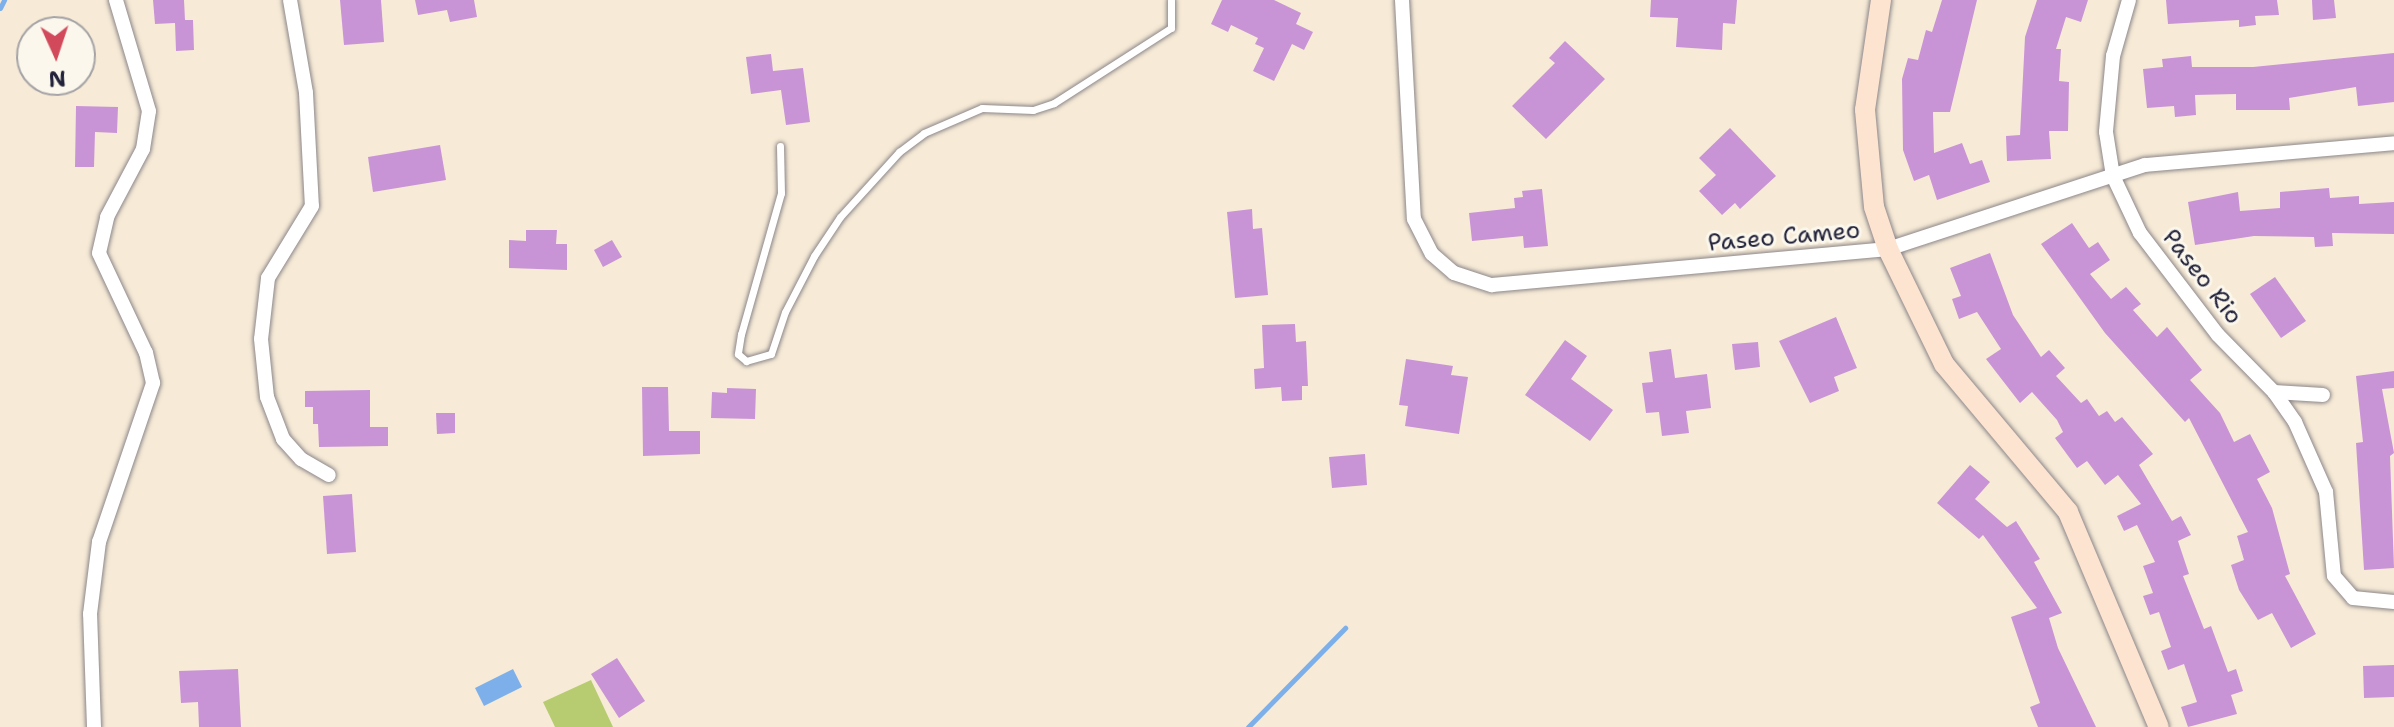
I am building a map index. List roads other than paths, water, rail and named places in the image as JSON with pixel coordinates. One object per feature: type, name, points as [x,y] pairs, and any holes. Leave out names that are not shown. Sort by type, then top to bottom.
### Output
[{"type":"street","points":[[94,727],[90,614],[99,542],[153,383],[146,353],[99,253],[107,217],[143,149],[149,111],[116,0]]},
{"type":"street","points":[[290,0],[306,93],[312,206],[268,278],[261,339],[267,397],[283,439],[301,459],[329,475]]},
{"type":"street","name":"Paseo Cameo","points":[[1402,0],[1414,219],[1432,254],[1454,273],[1492,285],[1888,249],[2145,165],[2220,155],[2394,143]]},
{"type":"street","points":[[1881,0],[1865,110],[1874,207],[1888,249],[1944,364],[2068,512],[2159,727]]},
{"type":"street","points":[[2113,176],[2106,106],[2129,0]]},
{"type":"street","name":"Paseo Rio","points":[[2113,176],[2148,245],[2218,335],[2274,392],[2295,422],[2326,492],[2334,576],[2353,598],[2394,602]]},
{"type":"street","points":[[2274,392],[2323,395]]},
{"type":"lane","points":[[780,146],[781,193],[754,273],[741,334],[738,354],[746,361],[771,354],[785,312],[814,256],[840,217],[899,152],[924,133],[982,108],[1033,110],[1054,103],[1171,28],[1171,0]]},
{"type":"water","points":[[513,669],[522,687],[484,706],[475,688]]},
{"type":"waterway","points":[[0,8],[4,0]]},
{"type":"waterway","points":[[1248,727],[1345,628]]}]
